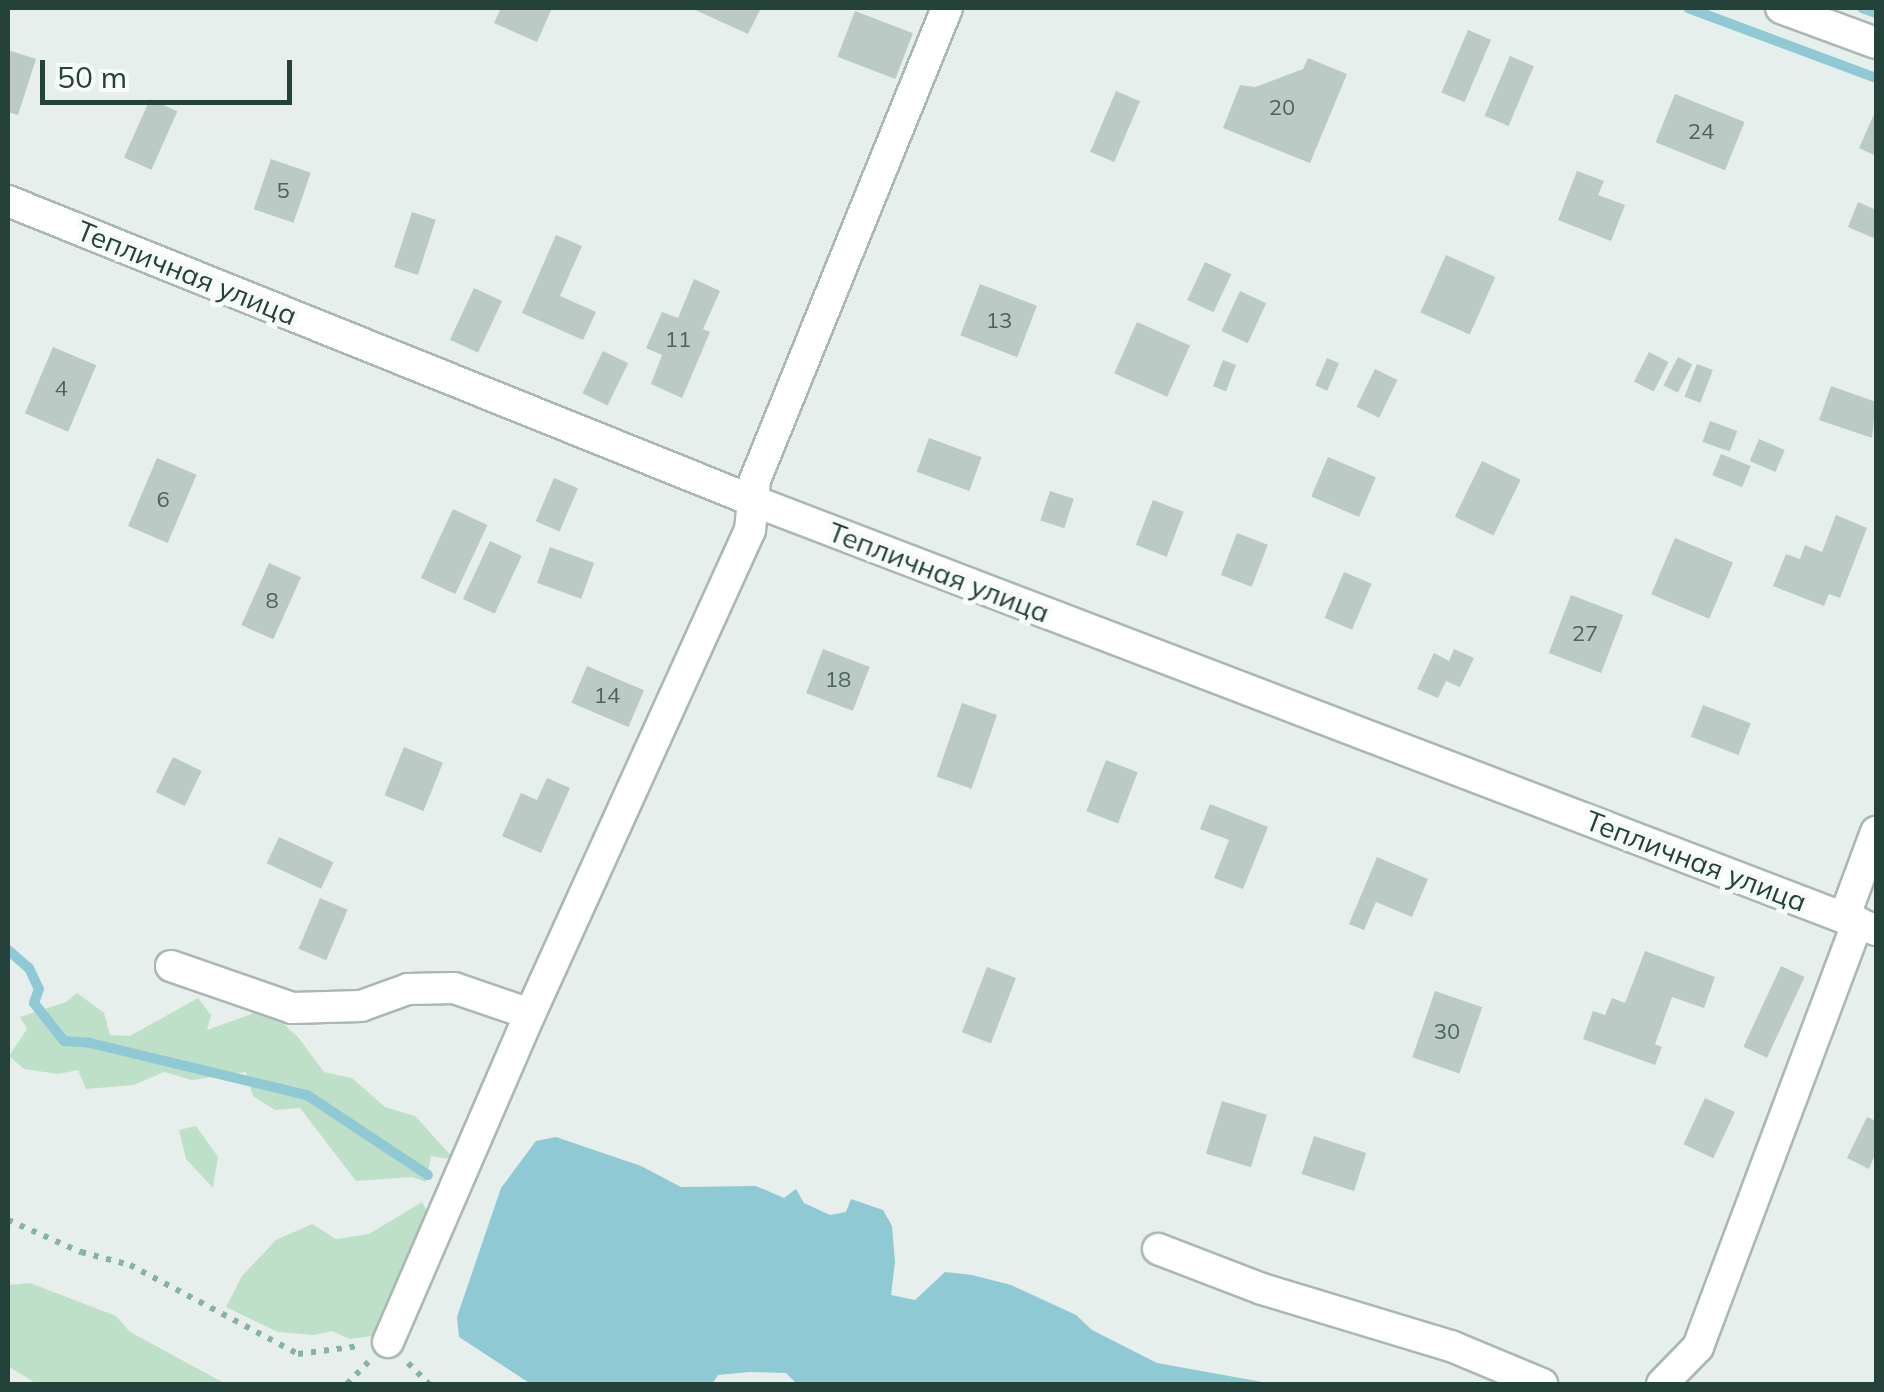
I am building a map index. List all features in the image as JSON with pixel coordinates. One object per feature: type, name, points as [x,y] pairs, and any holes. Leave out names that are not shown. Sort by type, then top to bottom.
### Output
[{"type":"street","points":[[388,1342],[530,1014],[750,530],[750,500],[948,8]]},
{"type":"street","points":[[1781,8],[1876,43]]},
{"type":"street","name":"Тепличная улица","points":[[8,202],[750,500],[1859,923]]},
{"type":"street","points":[[1662,1384],[1698,1347],[1859,923],[1876,832]]},
{"type":"street","points":[[171,966],[292,1008],[361,1006],[408,989],[454,988],[530,1014]]},
{"type":"street","points":[[1158,1248],[1262,1289],[1452,1346],[1542,1384]]},
{"type":"path","points":[[8,1220],[81,1252],[130,1265],[298,1354],[388,1342],[429,1384]]},
{"type":"green space","points":[[77,993],[104,1013],[110,1035],[130,1036],[198,998],[211,1015],[207,1030],[257,1012],[276,1017],[298,1037],[324,1072],[352,1078],[385,1107],[415,1116],[455,1160],[431,1156],[426,1182],[412,1177],[356,1181],[300,1108],[275,1110],[253,1096],[246,1072],[192,1080],[164,1072],[134,1085],[86,1089],[78,1070],[58,1074],[24,1069],[9,1056],[27,1029],[20,1017],[66,1002]]},
{"type":"green space","points":[[196,1126],[218,1157],[213,1188],[186,1159],[179,1130]]},
{"type":"green space","points":[[422,1202],[432,1220],[379,1335],[350,1339],[332,1331],[313,1335],[278,1332],[226,1307],[242,1276],[276,1240],[312,1224],[336,1239],[369,1234]]},
{"type":"green space","points":[[30,1283],[116,1316],[130,1332],[226,1384],[37,1384],[8,1366],[8,1285]]},
{"type":"water","points":[[556,1137],[641,1166],[681,1187],[756,1186],[784,1198],[796,1189],[804,1203],[830,1215],[846,1212],[851,1199],[883,1210],[892,1226],[895,1262],[891,1295],[915,1300],[945,1272],[972,1275],[1011,1285],[1076,1315],[1092,1330],[1157,1363],[1273,1384],[797,1384],[786,1373],[749,1372],[718,1375],[712,1384],[531,1384],[459,1337],[457,1317],[501,1188],[536,1141]]},
{"type":"building","points":[[501,8],[552,8],[537,42],[494,23]]},
{"type":"building","points":[[691,8],[761,8],[748,34]]},
{"type":"building","points":[[855,11],[913,33],[895,79],[837,57]]},
{"type":"building","points":[[1468,30],[1491,40],[1464,102],[1441,93]]},
{"type":"building","points":[[8,50],[36,59],[18,115],[8,112]]},
{"type":"building","points":[[1510,56],[1534,66],[1509,126],[1485,116]]},
{"type":"building","points":[[1308,58],[1347,74],[1310,163],[1223,128],[1240,85],[1255,87],[1303,69]]},
{"type":"building","points":[[1116,91],[1140,101],[1114,162],[1090,152]]},
{"type":"building","points":[[1675,94],[1745,122],[1725,170],[1656,142]]},
{"type":"building","points":[[150,99],[177,111],[151,170],[124,157]]},
{"type":"building","points":[[1876,110],[1876,156],[1859,148]]},
{"type":"building","points":[[271,159],[311,173],[293,223],[254,209]]},
{"type":"building","points":[[1577,171],[1604,181],[1598,195],[1625,205],[1611,241],[1558,220]]},
{"type":"building","points":[[1858,202],[1876,210],[1876,239],[1848,227]]},
{"type":"building","points":[[412,212],[436,220],[418,275],[394,267]]},
{"type":"building","points":[[556,235],[582,246],[560,296],[596,312],[583,340],[522,313]]},
{"type":"building","points":[[1446,255],[1495,277],[1470,335],[1420,313]]},
{"type":"building","points":[[1205,262],[1231,274],[1214,312],[1187,300]]},
{"type":"building","points":[[694,279],[720,291],[703,329],[710,332],[682,398],[651,384],[662,355],[646,348],[662,312],[678,318]]},
{"type":"building","points":[[980,284],[1037,306],[1017,357],[960,335]]},
{"type":"building","points":[[474,288],[502,301],[478,353],[450,340]]},
{"type":"building","points":[[1240,291],[1266,303],[1248,343],[1221,331]]},
{"type":"building","points":[[1137,322],[1190,346],[1167,397],[1114,373]]},
{"type":"building","points":[[53,347],[96,365],[68,432],[25,413]]},
{"type":"building","points":[[603,351],[628,363],[608,406],[582,393]]},
{"type":"building","points":[[1649,352],[1669,362],[1654,391],[1634,381]]},
{"type":"building","points":[[1678,357],[1692,364],[1678,393],[1663,386]]},
{"type":"building","points":[[1327,358],[1339,363],[1327,391],[1315,386]]},
{"type":"building","points":[[1223,360],[1236,365],[1226,391],[1213,386]]},
{"type":"building","points":[[1697,364],[1713,370],[1700,403],[1684,397]]},
{"type":"building","points":[[1375,369],[1397,380],[1379,418],[1357,407]]},
{"type":"building","points":[[1831,386],[1876,402],[1872,438],[1819,420]]},
{"type":"building","points":[[1710,421],[1737,431],[1730,452],[1702,442]]},
{"type":"building","points":[[929,438],[982,457],[969,491],[917,472]]},
{"type":"building","points":[[1759,439],[1785,450],[1775,472],[1750,461]]},
{"type":"building","points":[[1721,454],[1751,466],[1742,487],[1712,475]]},
{"type":"building","points":[[1328,457],[1376,477],[1359,517],[1311,497]]},
{"type":"building","points":[[157,458],[197,475],[168,543],[128,526]]},
{"type":"building","points":[[1482,461],[1521,480],[1493,536],[1455,517]]},
{"type":"building","points":[[554,478],[578,488],[560,531],[536,521]]},
{"type":"building","points":[[1050,491],[1074,499],[1064,528],[1040,520]]},
{"type":"building","points":[[1153,500],[1184,512],[1167,557],[1136,545]]},
{"type":"building","points":[[453,509],[487,525],[455,594],[421,578]]},
{"type":"building","points":[[1836,515],[1867,528],[1840,598],[1829,594],[1824,606],[1773,586],[1786,554],[1800,559],[1805,545],[1822,552]]},
{"type":"building","points":[[1237,533],[1268,545],[1252,587],[1221,575]]},
{"type":"building","points":[[1675,538],[1733,563],[1709,619],[1651,594]]},
{"type":"building","points":[[490,541],[522,556],[495,614],[463,599]]},
{"type":"building","points":[[550,547],[594,563],[581,599],[537,583]]},
{"type":"building","points":[[269,563],[301,577],[273,639],[241,625]]},
{"type":"building","points":[[1344,572],[1372,584],[1352,630],[1324,618]]},
{"type":"building","points":[[1571,595],[1623,615],[1601,673],[1549,653]]},
{"type":"building","points":[[823,649],[870,667],[853,711],[806,693]]},
{"type":"building","points":[[1454,649],[1474,658],[1460,687],[1446,681],[1438,698],[1417,689],[1434,653],[1449,661]]},
{"type":"building","points":[[587,666],[644,690],[628,727],[571,703]]},
{"type":"building","points":[[962,703],[997,715],[972,789],[937,777]]},
{"type":"building","points":[[1703,705],[1751,723],[1738,755],[1691,737]]},
{"type":"building","points":[[404,747],[443,763],[423,811],[385,795]]},
{"type":"building","points":[[173,757],[202,771],[185,806],[156,792]]},
{"type":"building","points":[[1106,760],[1138,772],[1118,824],[1086,811]]},
{"type":"building","points":[[547,778],[570,788],[541,853],[502,836],[521,793],[537,800]]},
{"type":"building","points":[[1210,804],[1268,827],[1243,889],[1214,878],[1229,840],[1200,829]]},
{"type":"building","points":[[279,837],[333,862],[321,889],[267,863]]},
{"type":"building","points":[[1377,857],[1428,879],[1412,917],[1376,902],[1364,930],[1349,924]]},
{"type":"building","points":[[320,898],[348,910],[326,960],[299,949]]},
{"type":"building","points":[[1645,951],[1715,977],[1704,1008],[1672,997],[1655,1044],[1662,1047],[1655,1065],[1583,1039],[1593,1011],[1605,1015],[1612,998],[1625,1003]]},
{"type":"building","points":[[1781,966],[1805,977],[1767,1058],[1743,1047]]},
{"type":"building","points":[[987,967],[1016,978],[991,1043],[962,1032]]},
{"type":"building","points":[[1435,991],[1482,1007],[1459,1073],[1412,1057]]},
{"type":"building","points":[[1705,1098],[1735,1112],[1713,1158],[1683,1144]]},
{"type":"building","points":[[1222,1101],[1267,1115],[1251,1167],[1206,1154]]},
{"type":"building","points":[[1867,1117],[1876,1121],[1876,1152],[1869,1169],[1847,1158]]},
{"type":"building","points":[[1314,1136],[1366,1153],[1354,1191],[1302,1174]]},
{"type":"waterway","points":[[1688,8],[1876,78]]},
{"type":"waterway","points":[[1862,8],[1876,13]]},
{"type":"waterway","points":[[8,950],[29,968],[39,989],[34,1003],[64,1041],[90,1043],[307,1095],[428,1175]]}]
